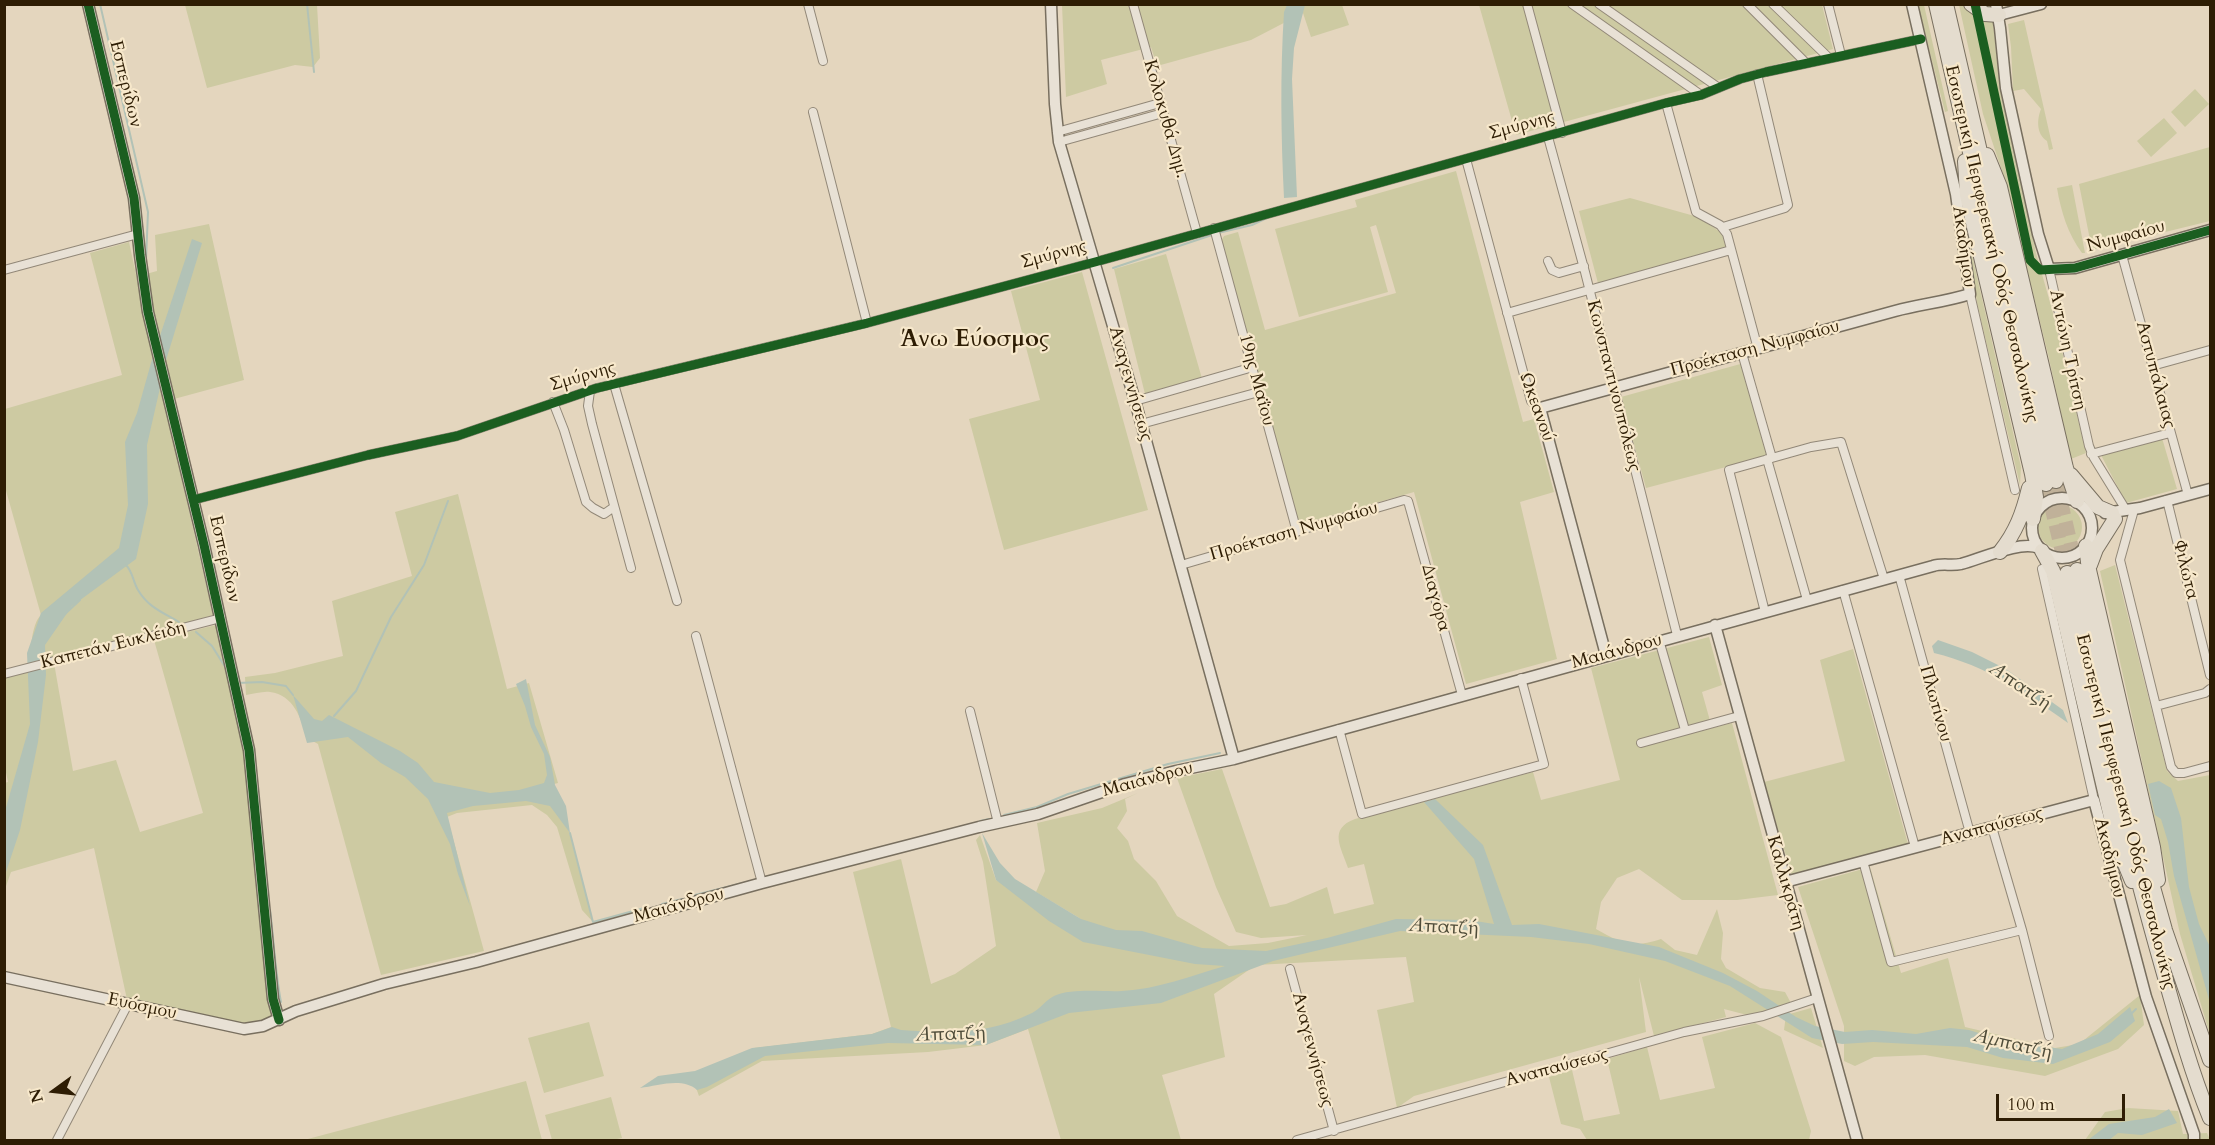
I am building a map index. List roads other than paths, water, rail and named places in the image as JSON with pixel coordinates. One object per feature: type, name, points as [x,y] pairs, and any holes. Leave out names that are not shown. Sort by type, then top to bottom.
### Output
[{"type":"highway","name":"Εσωτερική Περιφερειακή Οδός Θεσσαλονίκης","points":[[1936,4],[1969,124]]},
{"type":"highway","name":"Εσωτερική Περιφερειακή Οδός Θεσσαλονίκης","points":[[1946,4],[1969,124],[2051,483]]},
{"type":"highway","points":[[1971,4],[1985,14],[1997,10]]},
{"type":"highway","points":[[1969,124],[2000,187],[2066,468],[2082,505]]},
{"type":"highway","points":[[1969,124],[1968,195],[2032,474],[2036,497],[2033,526]]},
{"type":"highway","points":[[2066,468],[2098,507],[2126,512],[2077,571]]},
{"type":"highway","points":[[2000,552],[2013,537],[2019,523],[2032,474]]},
{"type":"highway","points":[[2077,571],[2086,546]]},
{"type":"highway","points":[[2041,549],[2053,571],[2118,847],[2148,915]]},
{"type":"highway","name":"Εσωτερική Περιφερειακή Οδός Θεσσαλονίκης","points":[[2077,571],[2115,786],[2148,915],[2211,1127]]},
{"type":"highway","name":"Εσωτερική Περιφερειακή Οδός Θεσσαλονίκης","points":[[2077,571],[2153,848],[2165,930],[2211,1060]]},
{"type":"street","name":"Εσπερίδων","points":[[88,4],[135,198],[148,312],[221,618],[249,750],[273,999],[279,1020]]},
{"type":"street","points":[[808,4],[823,61]]},
{"type":"street","name":"Αναγεννήσεως","points":[[1051,4],[1058,137],[1135,401],[1234,759]]},
{"type":"street","name":"Κολοκυθά Δημ.","points":[[1133,4],[1197,233]]},
{"type":"street","points":[[1527,4],[1562,133]]},
{"type":"street","points":[[1572,4],[1701,95]]},
{"type":"street","points":[[1599,4],[1719,88]]},
{"type":"street","points":[[1747,4],[1806,63]]},
{"type":"street","points":[[1773,4],[1828,58]]},
{"type":"street","points":[[1828,4],[1841,56]]},
{"type":"street","name":"Ακαδήμου","points":[[1912,4],[1956,194],[1970,294],[2015,490]]},
{"type":"street","points":[[1997,10],[2041,4]]},
{"type":"street","name":"Αντώνη Τρίτση","points":[[1997,10],[2006,88],[2038,234],[2049,269],[2091,454],[2126,512]]},
{"type":"street","name":"Σμύρνης","points":[[193,500],[368,455],[457,436],[553,402],[614,384],[867,322],[1095,262],[1701,95],[1757,74],[1921,39]]},
{"type":"street","points":[[1723,227],[1785,208],[1788,205],[1757,74]]},
{"type":"street","points":[[1058,137],[1160,103]]},
{"type":"street","points":[[1666,103],[1696,212],[1723,227],[1727,234],[1758,349]]},
{"type":"street","points":[[813,112],[867,322]]},
{"type":"street","points":[[1058,137],[1163,113]]},
{"type":"street","name":"Κωνσταντινουπόλεως","points":[[1548,137],[1584,266],[1677,635]]},
{"type":"street","name":"Ωκεανού","points":[[1466,159],[1531,400],[1540,408],[1606,655]]},
{"type":"street","name":"19ης Μαΐου","points":[[1214,228],[1298,532]]},
{"type":"street","name":"Νυμφαίου","points":[[2049,269],[2075,268],[2211,230]]},
{"type":"street","points":[[4,270],[138,234]]},
{"type":"street","points":[[1507,313],[1731,250]]},
{"type":"street","name":"Αστυπάλαιας","points":[[2122,255],[2188,495]]},
{"type":"street","points":[[1548,261],[1552,270],[1559,273],[1584,266]]},
{"type":"street","name":"Προέκταση Νυμφαίου","points":[[1540,408],[1929,302],[1941,303],[1970,294]]},
{"type":"street","points":[[2152,366],[2211,350]]},
{"type":"street","points":[[1742,353],[1808,600]]},
{"type":"street","points":[[1135,401],[1253,368]]},
{"type":"street","points":[[614,384],[677,601]]},
{"type":"street","points":[[591,391],[588,406],[631,568]]},
{"type":"street","points":[[1141,424],[1259,392]]},
{"type":"street","points":[[553,402],[586,502],[604,514],[614,507]]},
{"type":"street","points":[[2091,454],[2170,432]]},
{"type":"street","points":[[1765,612],[1729,470],[1770,458],[1841,442],[1884,579]]},
{"type":"street","points":[[2020,547],[2033,526],[2039,507],[2050,500],[2068,498],[2098,513],[2126,512],[2211,489]]},
{"type":"street","name":"Προέκταση Νυμφαίου","points":[[1181,565],[1404,500],[1408,501]]},
{"type":"street","name":"Φιλώτα","points":[[2168,500],[2211,675]]},
{"type":"street","name":"Διαγόρα","points":[[1408,501],[1462,695]]},
{"type":"street","points":[[2033,526],[2041,549],[2055,558],[2073,556],[2086,546],[2092,532],[2093,524],[2082,505]]},
{"type":"street","points":[[2092,532],[2126,512]]},
{"type":"street","points":[[2126,512],[2120,560],[2171,767],[2176,773],[2184,773],[2211,766]]},
{"type":"street","name":"Μαιάνδρου","points":[[279,1020],[296,1011],[384,984],[476,962],[762,883],[1038,814],[1145,779],[1234,759],[1884,579],[1941,564],[1960,564],[2020,547],[2031,546],[2041,549]]},
{"type":"street","name":"Ακαδήμου","points":[[2042,569],[2094,800],[2134,957],[2155,1027],[2194,1134],[2194,1140]]},
{"type":"street","name":"Πλωτίνου","points":[[1899,575],[1971,833]]},
{"type":"street","points":[[1843,590],[1915,847]]},
{"type":"street","name":"Καπετάν Ευκλέιδη","points":[[4,674],[221,618]]},
{"type":"street","name":"Καλλικράτη","points":[[1715,625],[1857,1140]]},
{"type":"street","points":[[696,636],[762,883]]},
{"type":"street","points":[[1659,640],[1685,730]]},
{"type":"street","points":[[1339,729],[1362,814],[1544,764],[1521,678]]},
{"type":"street","points":[[2156,706],[2205,693],[2211,689]]},
{"type":"street","points":[[970,711],[998,823]]},
{"type":"street","points":[[1641,743],[1739,716]]},
{"type":"street","name":"Αναπαύσεως","points":[[1785,882],[2094,800]]},
{"type":"street","points":[[1992,828],[2022,930],[2049,1036]]},
{"type":"street","points":[[1863,861],[1891,962],[2022,930]]},
{"type":"street","name":"Αναγεννήσεως","points":[[1290,969],[1334,1131]]},
{"type":"street","name":"Ευόσμου","points":[[4,977],[244,1029],[263,1026],[279,1020]]},
{"type":"street","name":"Αναπαύσεως","points":[[1297,1140],[1684,1032],[1763,1016],[1817,998]]},
{"type":"street","points":[[57,1140],[129,1004]]},
{"type":"water","points":[[1287,5],[1305,5],[1294,48],[1292,79],[1297,197],[1284,198],[1281,82],[1284,12]]},
{"type":"water","points":[[192,239],[202,243],[167,357],[147,445],[148,504],[136,559],[72,606],[45,645],[46,675],[38,742],[20,830],[5,875],[5,811],[30,724],[27,653],[41,613],[119,548],[128,505],[125,442],[137,413]]},
{"type":"water","name":"Απατζή","points":[[1938,640],[1972,652],[2006,669],[2063,710],[2068,723],[2005,681],[1971,665],[1934,653],[1932,646]]},
{"type":"water","points":[[526,679],[535,725],[550,757],[555,785],[566,806],[570,833],[550,806],[526,801],[473,806],[447,813],[470,906],[450,844],[428,799],[405,777],[381,763],[348,737],[307,743],[293,695],[314,719],[322,721],[329,715],[400,751],[418,763],[434,782],[490,793],[519,790],[544,783],[547,775],[544,754],[531,727],[516,684]]},
{"type":"water","points":[[2159,781],[2171,788],[2181,818],[2189,887],[2199,924],[2210,947],[2210,1003],[2174,876],[2168,842],[2161,819],[2155,815],[2148,784]]},
{"type":"water","name":"Απατζή","points":[[1435,799],[1483,845],[1512,925],[1539,924],[1659,947],[1723,973],[1815,1026],[1845,1032],[1872,1030],[1916,1034],[1950,1028],[1969,1030],[2008,1042],[2062,1049],[2098,1034],[2130,1007],[2135,1021],[2110,1042],[2053,1064],[2003,1058],[1967,1047],[1873,1042],[1842,1044],[1812,1038],[1730,986],[1665,961],[1589,944],[1531,937],[1400,931],[1273,961],[1161,1003],[1069,1013],[986,1045],[888,1043],[765,1056],[697,1090],[677,1083],[640,1088],[658,1076],[695,1071],[752,1048],[872,1034],[892,1027],[901,1030],[935,1032],[984,1029],[1032,1013],[1054,996],[1061,994],[1078,991],[1122,991],[1148,988],[1225,966],[1195,964],[1083,942],[1049,921],[996,880],[982,833],[1000,863],[1015,879],[1081,919],[1116,930],[1142,931],[1202,948],[1266,951],[1327,938],[1396,919],[1469,920],[1494,924],[1474,859],[1424,802]]},
{"type":"water","points":[[2169,1109],[2177,1123],[2142,1135],[2118,1133],[2109,1140],[2088,1140],[2109,1124],[2155,1117]]},
{"type":"waterway","points":[[100,4],[148,212],[146,260]]},
{"type":"waterway","points":[[307,4],[314,72]]},
{"type":"waterway","points":[[1218,233],[1252,225],[1269,217]]},
{"type":"waterway","points":[[1113,268],[1212,235]]},
{"type":"waterway","points":[[334,716],[356,691],[391,617],[424,565],[448,501]]},
{"type":"waterway","points":[[126,565],[146,601],[179,622]]},
{"type":"waterway","points":[[65,614],[80,600]]},
{"type":"waterway","points":[[196,632],[212,646],[227,670]]},
{"type":"waterway","points":[[237,683],[262,682],[286,686],[293,695]]},
{"type":"waterway","points":[[244,705],[253,746]]},
{"type":"waterway","points":[[1004,815],[1037,807],[1068,794],[1168,764],[1220,753]]},
{"type":"waterway","points":[[980,821],[989,819]]},
{"type":"waterway","points":[[570,833],[593,922],[648,907]]},
{"type":"waterway","points":[[695,895],[751,881]]},
{"type":"waterway","points":[[662,904],[682,899]]},
{"type":"waterway","points":[[270,910],[281,1002]]},
{"type":"waterway","name":"Αμπατζή","points":[[2131,1014],[2136,1009]]},
{"type":"tunnel","points":[[2056,481],[2077,570]]},
{"type":"tunnel","points":[[2046,484],[2067,573]]},
{"type":"district","name":"Άνω Εύοσμος","points":[[975,340]]}]
